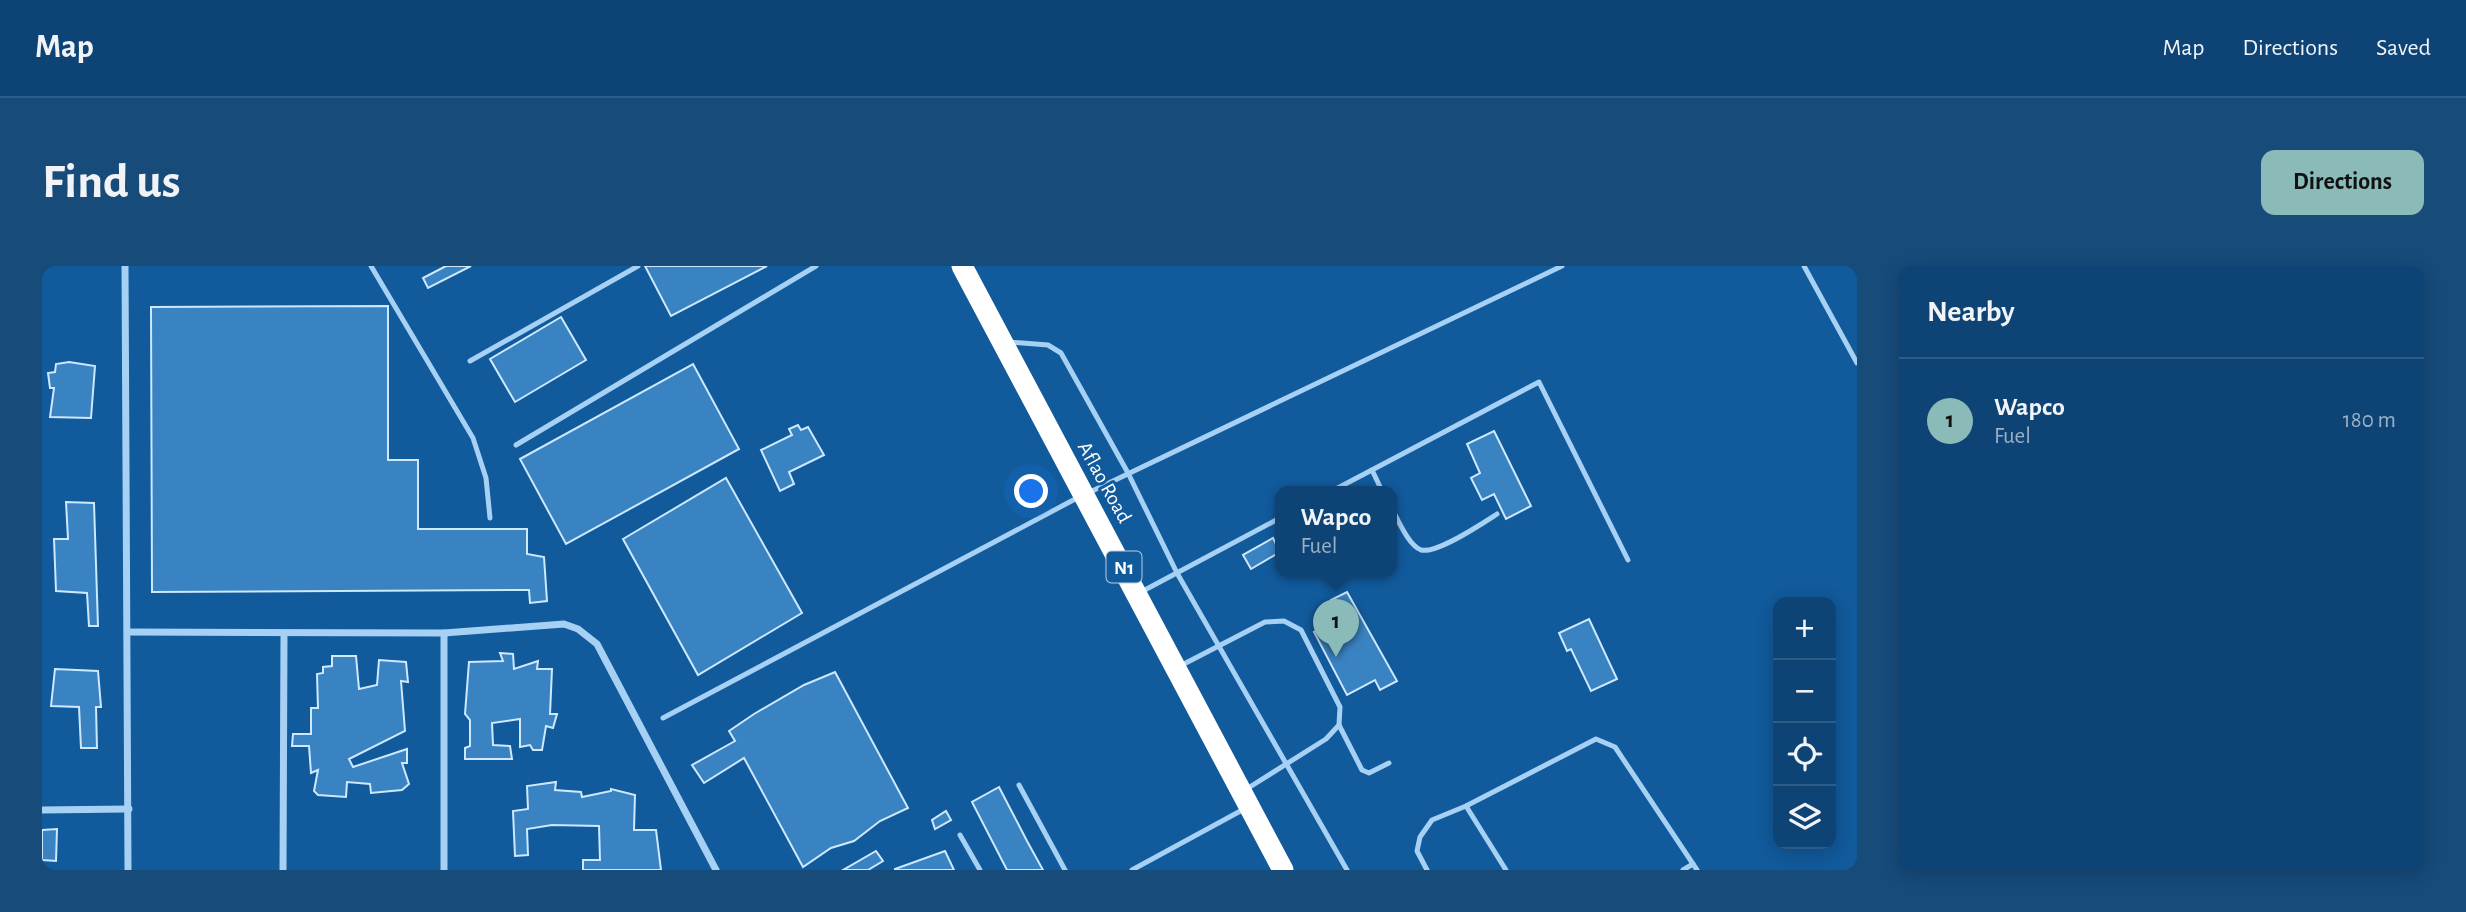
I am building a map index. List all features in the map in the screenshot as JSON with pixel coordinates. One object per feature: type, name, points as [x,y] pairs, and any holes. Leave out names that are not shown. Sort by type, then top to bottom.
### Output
[{"type":"highway","name":"Aflao Road","points":[[962,266],[1178,667],[1283,870]]},
{"type":"street","points":[[125,266],[128,870]]},
{"type":"street","points":[[128,632],[444,633],[564,624],[589,636],[597,644],[716,870]]},
{"type":"street","points":[[283,870],[284,633]]},
{"type":"street","points":[[444,633],[444,870]]},
{"type":"street","points":[[42,810],[129,809]]},
{"type":"lane","points":[[371,266],[473,438],[486,478],[489,518]]},
{"type":"lane","points":[[470,361],[638,266]]},
{"type":"lane","points":[[516,445],[816,266]]},
{"type":"lane","points":[[663,718],[1084,494],[1562,266]]},
{"type":"lane","points":[[1804,266],[1857,363]]},
{"type":"lane","points":[[1001,342],[1048,345],[1061,353],[1128,473],[1177,573],[1347,870]]},
{"type":"lane","points":[[1342,486],[1539,382],[1628,560]]},
{"type":"lane","points":[[1372,470],[1380,486]]},
{"type":"lane","points":[[1397,517],[1415,545],[1421,550],[1430,550],[1497,514]]},
{"type":"lane","points":[[1138,593],[1275,521]]},
{"type":"lane","points":[[1178,667],[1265,622],[1284,621],[1301,630],[1340,707],[1339,725],[1362,770],[1369,773],[1389,764]]},
{"type":"lane","points":[[1132,870],[1246,799],[1287,764],[1326,739],[1339,725]]},
{"type":"lane","points":[[1427,870],[1417,851],[1426,826],[1596,739],[1615,747],[1695,867],[1683,870]]},
{"type":"lane","points":[[1019,785],[1065,870]]},
{"type":"lane","points":[[1466,806],[1506,870]]},
{"type":"lane","points":[[960,835],[980,870]]},
{"type":"building","points":[[446,266],[471,266],[428,288],[423,278]]},
{"type":"building","points":[[645,266],[767,266],[671,316]]},
{"type":"building","points":[[388,306],[388,460],[418,460],[418,529],[527,529],[527,554],[544,557],[547,601],[530,603],[529,590],[152,592],[151,307]]},
{"type":"building","points":[[561,317],[586,360],[515,402],[490,359]]},
{"type":"building","points":[[69,362],[95,366],[91,418],[50,417],[54,388],[50,388],[48,373],[55,372],[56,364]]},
{"type":"building","points":[[693,364],[739,449],[566,544],[520,459]]},
{"type":"building","points":[[798,425],[801,430],[808,427],[824,455],[789,472],[794,484],[780,491],[761,450],[792,435],[789,429]]},
{"type":"building","points":[[1494,431],[1531,506],[1506,519],[1494,494],[1482,500],[1471,478],[1480,473],[1467,444]]},
{"type":"building","points":[[726,478],[802,613],[698,675],[623,539]]},
{"type":"building","points":[[66,502],[94,503],[98,626],[89,626],[87,593],[56,591],[54,539],[68,539]]},
{"type":"building","points":[[1273,538],[1275,542],[1275,555],[1251,569],[1243,555]]},
{"type":"building","points":[[1347,592],[1397,681],[1380,690],[1375,680],[1347,695],[1314,632],[1340,618],[1331,600]]},
{"type":"building","points":[[1589,619],[1617,679],[1591,691],[1571,649],[1567,651],[1559,633]]},
{"type":"building","points":[[500,653],[513,654],[514,669],[538,661],[537,669],[552,669],[550,714],[557,714],[553,728],[546,726],[542,750],[533,750],[530,745],[520,747],[520,719],[492,723],[493,745],[510,746],[512,759],[465,759],[465,748],[470,746],[470,720],[465,714],[469,662],[503,661]]},
{"type":"building","points":[[332,656],[356,656],[359,689],[377,685],[379,660],[406,662],[408,682],[401,681],[405,731],[349,759],[353,767],[407,749],[407,763],[402,763],[409,784],[402,790],[371,793],[370,784],[347,782],[346,797],[318,795],[314,791],[318,770],[311,773],[309,746],[292,746],[293,734],[311,734],[311,708],[318,708],[317,674],[323,673],[323,667],[332,666]]},
{"type":"building","points":[[55,669],[98,671],[101,707],[96,707],[97,748],[81,748],[79,707],[51,706]]},
{"type":"building","points":[[835,672],[908,808],[880,821],[854,841],[831,848],[803,867],[744,758],[704,783],[692,765],[735,741],[729,731],[754,714],[804,685]]},
{"type":"building","points":[[556,782],[555,790],[581,792],[582,797],[611,789],[635,795],[634,830],[656,830],[661,870],[583,870],[583,860],[600,860],[599,826],[552,825],[527,829],[528,855],[515,856],[513,811],[528,809],[527,786]]},
{"type":"building","points":[[999,787],[1043,870],[1007,870],[972,802]]},
{"type":"building","points":[[946,811],[951,820],[935,829],[932,820]]},
{"type":"building","points":[[57,829],[56,861],[42,860],[42,830]]},
{"type":"building","points":[[876,851],[883,861],[868,870],[843,870]]},
{"type":"building","points":[[945,851],[954,870],[895,870],[895,869]]},
{"type":"place","name":"Wapco","points":[[1336,657]]}]
